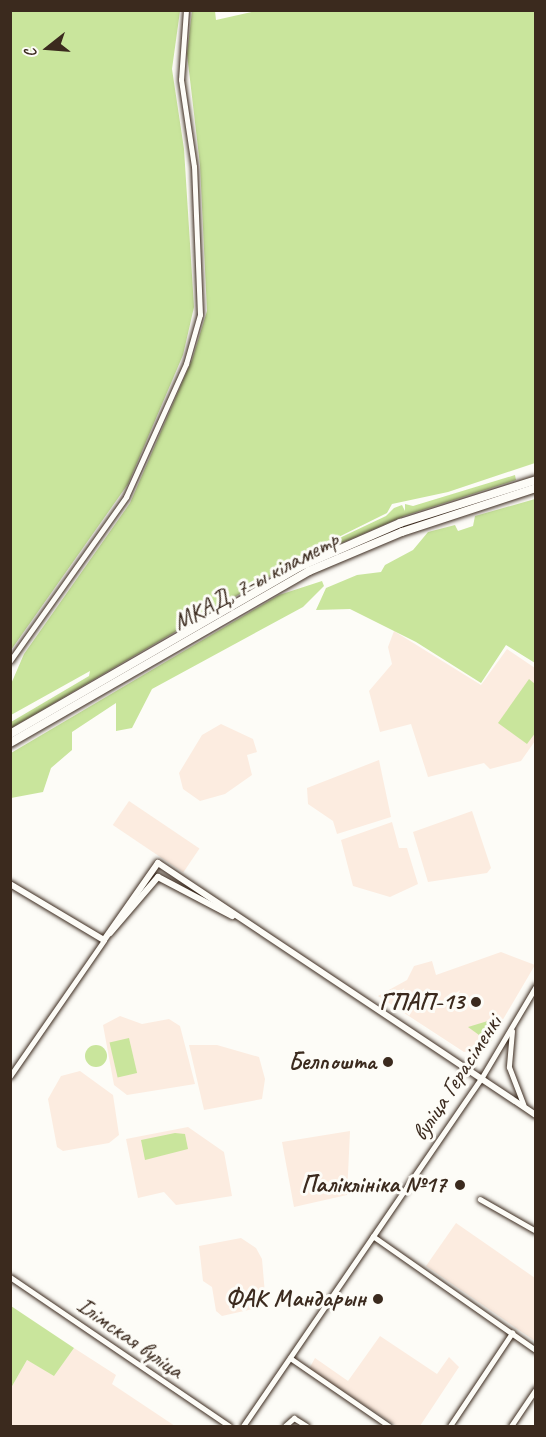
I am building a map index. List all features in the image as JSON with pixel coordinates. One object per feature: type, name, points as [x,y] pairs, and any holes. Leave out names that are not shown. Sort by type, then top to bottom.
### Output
[{"type":"highway","name":"МКАД, 7-ы кіламетр","points":[[10,734],[299,567],[410,520],[536,480]]},
{"type":"highway","name":"МКАД, 7-ы кіламетр","points":[[10,743],[309,571],[441,517],[536,488]]},
{"type":"main road","points":[[128,907],[153,865],[158,863],[536,1114]]},
{"type":"main road","points":[[163,876],[162,870],[168,870]]},
{"type":"main road","points":[[10,884],[105,938],[153,878],[163,876],[244,922]]},
{"type":"main road","points":[[199,898],[204,892]]},
{"type":"street","points":[[10,661],[126,497],[186,364],[200,315],[194,168],[181,80],[186,10]]},
{"type":"street","points":[[10,1076],[105,938]]},
{"type":"street","name":"вуліца Герасіменкі","points":[[243,1426],[482,1077],[536,986]]},
{"type":"street","points":[[513,1026],[509,1067],[523,1104]]},
{"type":"street","points":[[480,1198],[536,1231]]},
{"type":"street","points":[[373,1236],[536,1350]]},
{"type":"street","name":"Ілімская вуліца","points":[[10,1277],[230,1426]]},
{"type":"street","points":[[450,1426],[512,1333]]},
{"type":"street","points":[[290,1358],[389,1426]]},
{"type":"street","points":[[510,1426],[536,1389]]},
{"type":"street","points":[[285,1426],[294,1418],[307,1426]]},
{"type":"shaded area","points":[[394,631],[481,685],[507,649],[535,668],[535,741],[521,761],[490,769],[484,763],[428,777],[411,724],[380,732],[369,691],[392,664],[388,647]]},
{"type":"shaded area","points":[[221,724],[253,739],[257,752],[247,755],[252,775],[225,794],[200,801],[183,789],[179,773],[202,735]]},
{"type":"shaded area","points":[[379,760],[391,817],[337,834],[333,821],[308,804],[307,788]]},
{"type":"shaded area","points":[[129,801],[199,849],[183,873],[113,825]]},
{"type":"shaded area","points":[[472,811],[491,868],[487,873],[428,882],[413,832]]},
{"type":"shaded area","points":[[392,822],[399,848],[407,848],[418,884],[390,897],[353,886],[341,840]]},
{"type":"shaded area","points":[[501,952],[535,965],[488,1045],[464,1052],[378,996],[407,980],[414,966],[432,961],[436,975]]},
{"type":"shaded area","points":[[120,1016],[142,1024],[169,1019],[180,1026],[195,1084],[127,1095],[114,1085],[103,1025]]},
{"type":"shaded area","points":[[189,1045],[217,1045],[259,1057],[265,1079],[262,1099],[204,1110]]},
{"type":"shaded area","points":[[80,1071],[113,1095],[119,1135],[109,1143],[63,1151],[57,1147],[48,1099],[61,1076]]},
{"type":"shaded area","points":[[188,1127],[224,1152],[232,1196],[176,1205],[164,1192],[138,1198],[126,1139]]},
{"type":"shaded area","points":[[350,1131],[347,1195],[294,1207],[282,1142]]},
{"type":"shaded area","points":[[456,1223],[535,1278],[535,1341],[426,1266]]},
{"type":"shaded area","points":[[241,1238],[256,1248],[262,1259],[265,1294],[257,1308],[222,1316],[216,1311],[212,1287],[203,1281],[199,1246]]},
{"type":"shaded area","points":[[380,1336],[437,1374],[449,1357],[459,1367],[420,1426],[397,1426],[309,1369],[315,1358],[348,1381]]},
{"type":"shaded area","points":[[74,1348],[116,1375],[112,1384],[175,1426],[11,1426],[11,1388],[27,1360],[54,1375]]},
{"type":"green space","points":[[11,10],[180,11],[172,69],[184,149],[194,307],[183,355],[128,484],[11,650]]},
{"type":"green space","points":[[260,10],[535,11],[535,463],[448,492],[392,504],[387,513],[272,570],[386,516],[394,508],[402,505],[405,511],[405,504],[413,506],[515,475],[516,480],[404,516],[286,567],[11,728],[11,722],[89,676],[90,671],[11,715],[11,684],[24,654],[130,503],[192,360],[207,311],[200,165],[187,54],[192,11],[215,11],[216,20]]},
{"type":"green space","points":[[535,499],[535,663],[506,645],[481,683],[416,642],[350,609],[316,610],[326,588],[357,575],[381,572],[385,565],[413,550],[428,532],[455,525],[458,531],[473,526],[475,516]]},
{"type":"green space","points":[[322,581],[324,586],[303,607],[152,689],[132,728],[116,731],[116,703],[72,732],[72,750],[51,768],[43,792],[11,798],[11,753],[279,595]]},
{"type":"green space","points":[[529,679],[535,684],[536,732],[527,744],[498,723]]},
{"type":"green space","points":[[491,1020],[495,1034],[490,1043],[468,1027]]},
{"type":"green space","points":[[129,1038],[137,1073],[118,1078],[110,1042]]},
{"type":"green space","points":[[96,1045],[104,1048],[107,1056],[104,1064],[96,1067],[88,1064],[85,1056],[88,1048]]},
{"type":"green space","points":[[175,1133],[185,1134],[188,1149],[145,1160],[141,1140]]},
{"type":"green space","points":[[11,1306],[74,1348],[54,1376],[27,1360],[11,1388]]},
{"type":"place","name":"ГПАП-13","points":[[476,1002]]},
{"type":"place","name":"Белпошта","points":[[388,1062]]},
{"type":"place","name":"Паліклініка №17","points":[[460,1185]]},
{"type":"place","name":"ФАК Мандарын","points":[[378,1299]]}]
